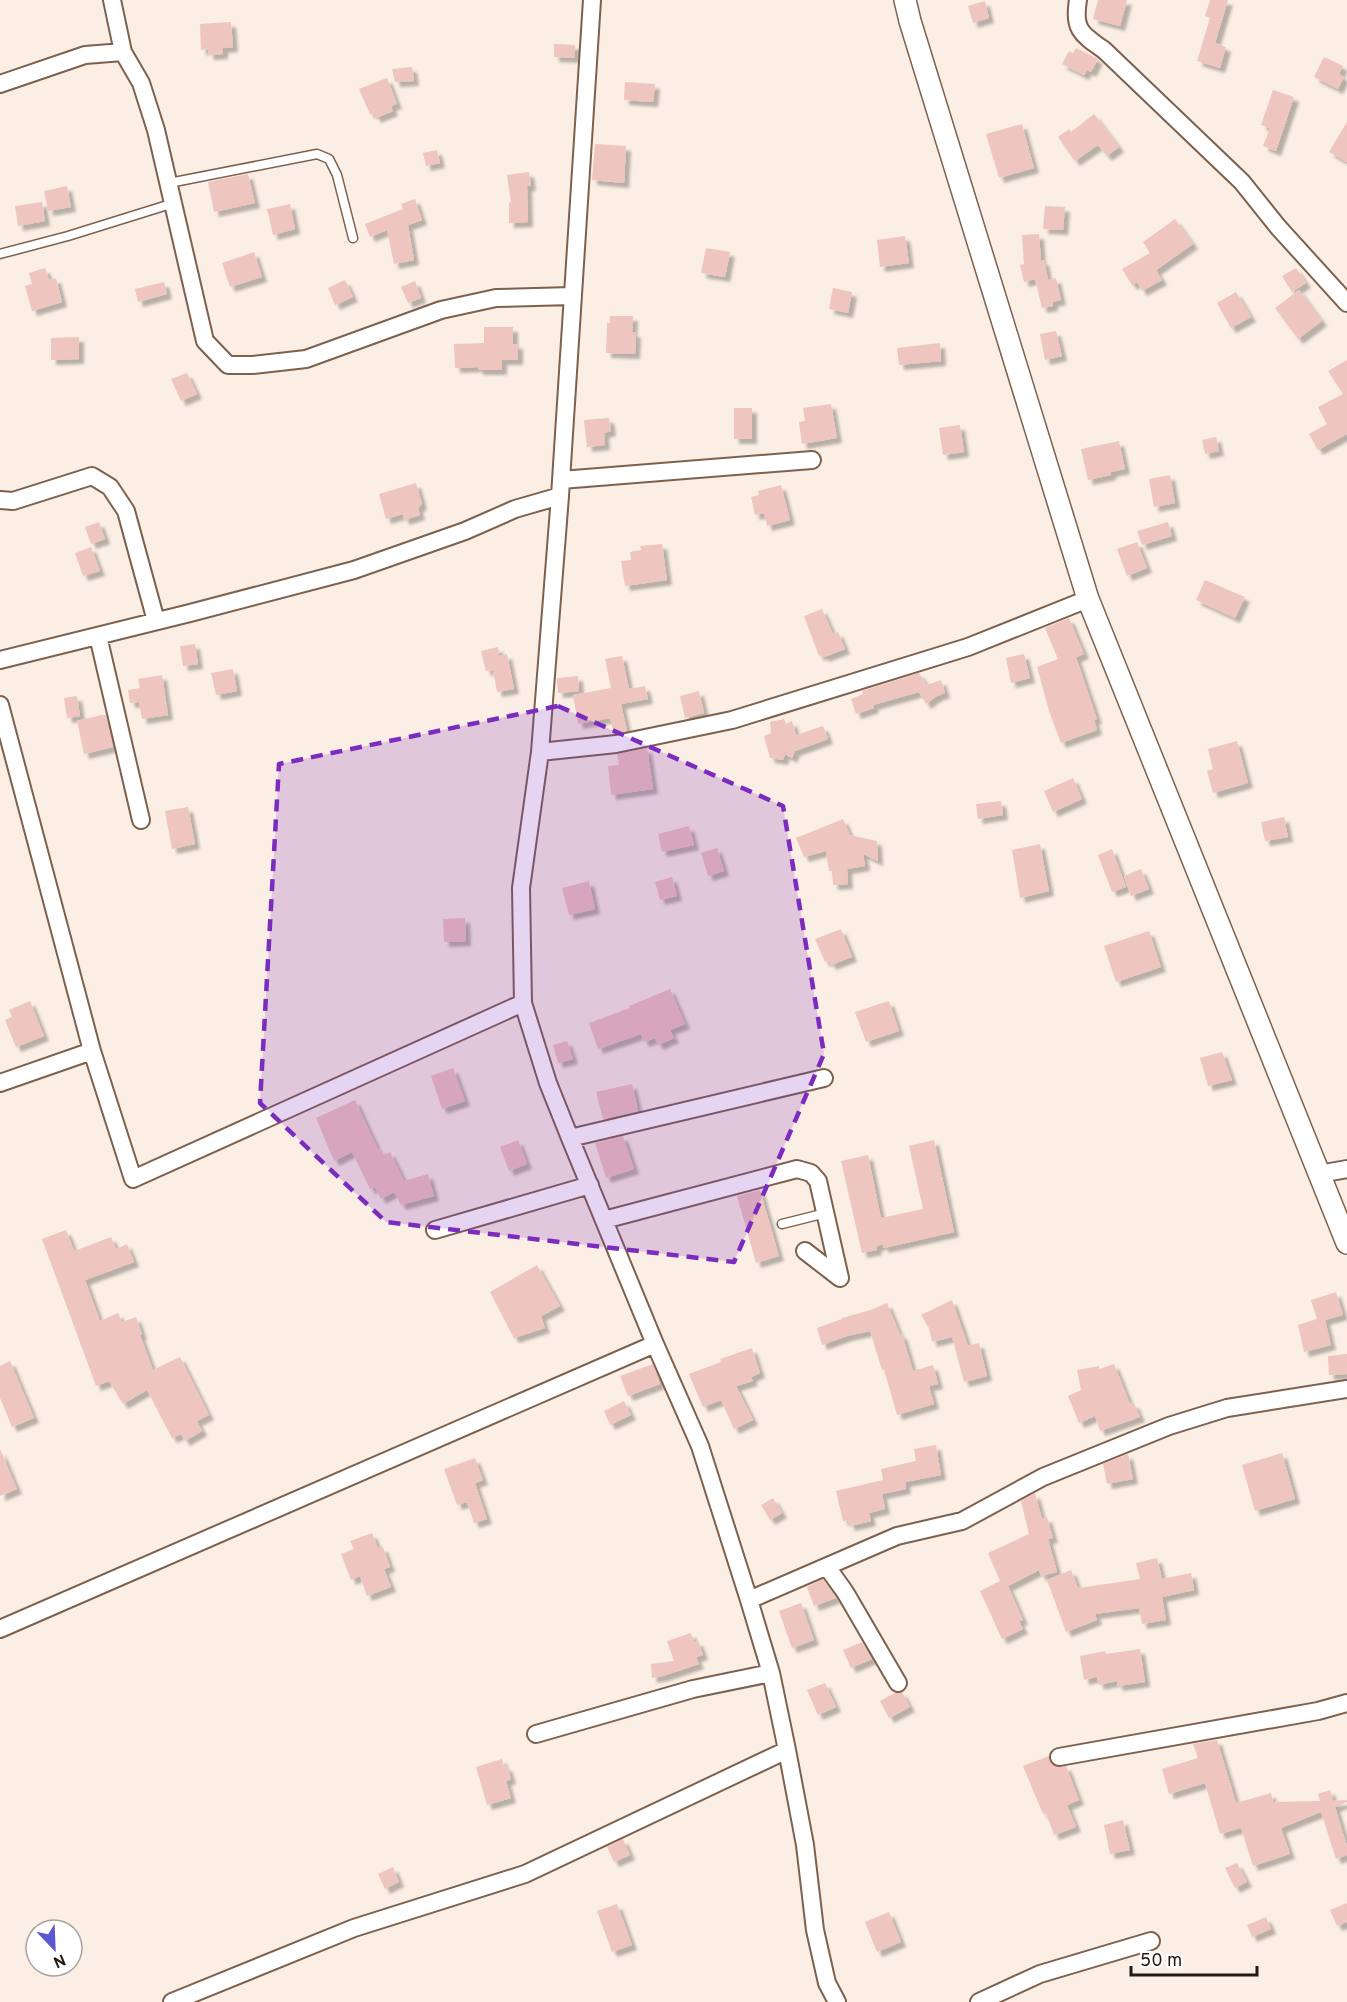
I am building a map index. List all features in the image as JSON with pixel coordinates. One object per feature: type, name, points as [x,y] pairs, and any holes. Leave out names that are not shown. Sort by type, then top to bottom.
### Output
[{"type":"street","points":[[112,0],[123,52],[141,83],[156,130],[205,341],[228,365],[253,365],[306,359],[441,310],[496,298],[572,296]]},
{"type":"street","points":[[592,0],[540,752],[521,888],[523,1003],[548,1083],[655,1344],[700,1446],[749,1600],[771,1673],[787,1750],[805,1845],[815,1930],[827,1983],[837,2002]]},
{"type":"street","points":[[905,0],[916,44],[1088,600],[1347,1243]]},
{"type":"street","points":[[1078,0],[1075,15],[1078,27],[1088,39],[1104,50],[1242,182],[1278,227],[1347,303]]},
{"type":"street","points":[[0,84],[85,55],[123,52]]},
{"type":"street","points":[[0,660],[354,570],[465,531],[560,488],[812,460]]},
{"type":"street","points":[[0,500],[13,501],[92,476],[110,487],[126,511],[156,621]]},
{"type":"street","points":[[540,752],[616,744],[732,720],[968,647],[1088,600]]},
{"type":"street","points":[[98,636],[141,820]]},
{"type":"street","points":[[0,705],[92,1051],[133,1179],[523,1003]]},
{"type":"street","points":[[0,1083],[92,1051]]},
{"type":"street","points":[[570,1138],[824,1078]]},
{"type":"street","points":[[604,1220],[797,1169],[811,1173],[818,1181],[840,1278],[805,1251]]},
{"type":"street","points":[[1319,1174],[1347,1169]]},
{"type":"street","points":[[435,1230],[590,1185]]},
{"type":"street","points":[[0,1629],[655,1344]]},
{"type":"street","points":[[749,1600],[897,1536],[962,1521],[1043,1477],[1169,1426],[1227,1408],[1347,1389]]},
{"type":"street","points":[[827,1567],[845,1592],[898,1683]]},
{"type":"street","points":[[536,1734],[693,1689],[771,1673]]},
{"type":"street","points":[[1059,1756],[1318,1711],[1347,1703]]},
{"type":"street","points":[[172,2002],[354,1928],[525,1874],[787,1750]]},
{"type":"street","points":[[979,2002],[1040,1974],[1151,1941]]},
{"type":"lane","points":[[169,183],[317,154],[329,159],[337,175],[353,238]]},
{"type":"lane","points":[[0,254],[68,236],[174,203]]},
{"type":"lane","points":[[782,1224],[826,1214]]},
{"type":"highlighted area","points":[[558,706],[783,806],[824,1054],[734,1262],[386,1222],[260,1103],[279,764]]},
{"type":"building","points":[[1098,0],[1127,0],[1120,26],[1093,19]]},
{"type":"building","points":[[1210,0],[1228,0],[1215,43],[1226,47],[1220,68],[1197,61],[1210,18],[1205,16]]},
{"type":"building","points":[[985,1],[989,18],[973,23],[968,6]]},
{"type":"building","points":[[231,22],[233,47],[223,48],[223,54],[209,55],[208,49],[201,50],[200,24]]},
{"type":"building","points":[[554,44],[575,45],[574,58],[554,57]]},
{"type":"building","points":[[1076,48],[1098,59],[1091,72],[1087,70],[1084,75],[1062,64],[1069,51],[1073,53]]},
{"type":"building","points":[[1324,57],[1343,66],[1339,74],[1344,77],[1338,89],[1314,77]]},
{"type":"building","points":[[412,67],[414,81],[395,82],[392,69]]},
{"type":"building","points":[[387,78],[397,104],[391,106],[393,111],[376,118],[374,113],[370,114],[359,89]]},
{"type":"building","points":[[625,82],[655,84],[653,102],[624,100]]},
{"type":"building","points":[[1273,90],[1294,97],[1276,151],[1263,146],[1270,128],[1261,125]]},
{"type":"building","points":[[1094,114],[1119,147],[1107,156],[1098,145],[1075,161],[1058,137],[1069,129],[1071,132]]},
{"type":"building","points":[[1347,122],[1347,162],[1329,152]]},
{"type":"building","points":[[1022,124],[1034,168],[999,178],[986,134]]},
{"type":"building","points":[[595,144],[626,146],[624,183],[592,180]]},
{"type":"building","points":[[437,150],[440,163],[426,166],[423,153]]},
{"type":"building","points":[[529,172],[531,186],[527,186],[528,222],[509,223],[509,203],[511,202],[507,175]]},
{"type":"building","points":[[248,174],[255,203],[214,212],[208,182]]},
{"type":"building","points":[[67,186],[71,207],[48,211],[44,191]]},
{"type":"building","points":[[415,199],[422,220],[408,225],[414,260],[394,264],[387,230],[370,237],[365,224],[403,209],[401,204]]},
{"type":"building","points":[[42,202],[45,221],[18,226],[15,206]]},
{"type":"building","points":[[290,204],[295,229],[273,235],[267,209]]},
{"type":"building","points":[[1045,206],[1065,207],[1063,230],[1043,229]]},
{"type":"building","points":[[1175,219],[1193,244],[1156,270],[1162,280],[1142,291],[1137,282],[1132,285],[1122,269],[1150,253],[1143,242]]},
{"type":"building","points":[[1039,234],[1041,261],[1044,260],[1048,280],[1056,278],[1061,300],[1053,302],[1053,306],[1042,308],[1035,279],[1024,282],[1020,265],[1024,264],[1022,235]]},
{"type":"building","points":[[905,236],[909,263],[880,267],[877,240]]},
{"type":"building","points":[[706,248],[730,252],[725,277],[701,273]]},
{"type":"building","points":[[254,252],[262,277],[230,287],[222,263]]},
{"type":"building","points":[[45,268],[49,280],[56,278],[62,302],[32,311],[25,286],[32,284],[29,273]]},
{"type":"building","points":[[1296,268],[1306,283],[1292,292],[1282,276]]},
{"type":"building","points":[[345,280],[353,297],[335,305],[328,288]]},
{"type":"building","points":[[415,281],[421,298],[408,303],[401,287]]},
{"type":"building","points":[[164,282],[167,294],[138,302],[135,289]]},
{"type":"building","points":[[833,288],[852,292],[848,313],[829,309]]},
{"type":"building","points":[[1299,290],[1322,321],[1298,339],[1275,308]]},
{"type":"building","points":[[1236,292],[1251,317],[1231,328],[1217,303]]},
{"type":"building","points":[[610,316],[633,316],[632,332],[636,333],[635,354],[606,353],[607,323],[610,323]]},
{"type":"building","points":[[484,327],[513,327],[513,344],[518,344],[518,360],[502,360],[502,370],[478,370],[478,367],[455,368],[454,344],[484,343]]},
{"type":"building","points":[[1056,331],[1062,356],[1045,360],[1040,334]]},
{"type":"building","points":[[79,337],[79,359],[51,360],[51,338]]},
{"type":"building","points":[[940,343],[941,361],[899,365],[897,348]]},
{"type":"building","points":[[1347,360],[1347,434],[1318,450],[1309,434],[1327,424],[1318,407],[1343,394],[1328,371]]},
{"type":"building","points":[[187,373],[197,394],[181,401],[171,379]]},
{"type":"building","points":[[831,404],[837,438],[802,444],[799,422],[805,421],[803,408]]},
{"type":"building","points":[[734,408],[752,408],[752,439],[734,439]]},
{"type":"building","points":[[609,418],[611,431],[604,433],[605,445],[587,447],[584,420]]},
{"type":"building","points":[[960,425],[964,452],[943,455],[939,428]]},
{"type":"building","points":[[1216,437],[1219,451],[1205,454],[1202,440]]},
{"type":"building","points":[[1119,441],[1125,469],[1088,480],[1081,449]]},
{"type":"building","points":[[1170,475],[1175,503],[1154,507],[1149,479]]},
{"type":"building","points":[[416,483],[422,504],[418,508],[420,515],[404,520],[403,514],[386,519],[379,494]]},
{"type":"building","points":[[781,485],[790,520],[767,526],[764,513],[755,515],[751,497],[759,495],[758,491]]},
{"type":"building","points":[[99,522],[105,539],[91,544],[85,527]]},
{"type":"building","points":[[1168,522],[1172,536],[1142,545],[1137,531]]},
{"type":"building","points":[[1137,542],[1147,568],[1127,576],[1117,549]]},
{"type":"building","points":[[662,544],[667,580],[625,586],[621,561],[631,560],[630,552],[641,550],[640,546]]},
{"type":"building","points":[[91,547],[100,571],[83,576],[75,553]]},
{"type":"building","points":[[1205,580],[1245,597],[1235,618],[1196,600]]},
{"type":"building","points":[[822,609],[833,634],[838,632],[845,649],[824,657],[823,654],[819,656],[804,616]]},
{"type":"building","points":[[1069,618],[1084,654],[1076,657],[1097,719],[1094,720],[1097,730],[1061,743],[1037,667],[1058,659],[1045,628]]},
{"type":"building","points":[[195,644],[198,664],[183,666],[180,646]]},
{"type":"building","points":[[498,647],[499,656],[507,654],[514,689],[497,692],[493,670],[486,671],[481,651]]},
{"type":"building","points":[[1024,654],[1030,678],[1011,683],[1006,658]]},
{"type":"building","points":[[622,656],[629,689],[645,686],[648,699],[621,704],[627,731],[614,734],[610,718],[578,724],[573,695],[611,688],[605,659]]},
{"type":"building","points":[[233,669],[237,691],[216,695],[211,673]]},
{"type":"building","points":[[919,673],[927,685],[941,680],[945,693],[926,704],[919,692],[873,705],[874,708],[856,714],[851,699],[863,694],[862,691]]},
{"type":"building","points":[[162,675],[168,715],[142,719],[139,702],[130,703],[128,690],[140,688],[138,679]]},
{"type":"building","points":[[578,676],[579,691],[558,693],[557,678]]},
{"type":"building","points":[[699,691],[704,713],[685,718],[680,696]]},
{"type":"building","points":[[77,696],[80,716],[67,718],[64,698]]},
{"type":"building","points":[[106,715],[113,747],[84,754],[77,721]]},
{"type":"building","points":[[784,719],[786,724],[792,721],[796,735],[823,726],[828,739],[795,751],[792,758],[785,754],[783,760],[770,758],[764,736],[771,733],[770,722]]},
{"type":"building","points":[[1237,741],[1248,783],[1213,793],[1207,771],[1213,769],[1208,749]]},
{"type":"building","points":[[647,748],[653,789],[611,795],[608,766],[619,765],[617,754]]},
{"type":"building","points":[[1073,778],[1082,799],[1053,812],[1044,791]]},
{"type":"building","points":[[1001,801],[1003,815],[978,819],[976,804]]},
{"type":"building","points":[[188,807],[195,844],[172,849],[165,811]]},
{"type":"building","points":[[1284,817],[1288,837],[1265,841],[1261,822]]},
{"type":"building","points":[[843,819],[850,835],[877,841],[878,861],[863,854],[865,866],[847,869],[848,884],[833,885],[832,871],[829,871],[826,851],[804,857],[796,838]]},
{"type":"building","points":[[689,826],[694,845],[662,852],[658,834]]},
{"type":"building","points":[[1040,844],[1049,891],[1020,898],[1012,850]]},
{"type":"building","points":[[717,848],[724,871],[708,876],[701,853]]},
{"type":"building","points":[[1112,849],[1126,887],[1112,892],[1098,855]]},
{"type":"building","points":[[1141,869],[1149,889],[1131,896],[1124,876]]},
{"type":"building","points":[[672,877],[677,896],[660,900],[655,882]]},
{"type":"building","points":[[589,881],[595,909],[569,915],[562,888]]},
{"type":"building","points":[[465,918],[466,941],[444,942],[443,919]]},
{"type":"building","points":[[841,929],[852,957],[831,965],[829,960],[825,962],[815,939]]},
{"type":"building","points":[[1149,931],[1161,967],[1116,982],[1104,946]]},
{"type":"building","points":[[670,989],[685,1024],[670,1030],[674,1038],[658,1045],[655,1038],[644,1042],[641,1034],[598,1049],[589,1023],[630,1008],[629,1006]]},
{"type":"building","points":[[30,1001],[44,1036],[16,1047],[5,1020],[12,1017],[9,1010]]},
{"type":"building","points":[[889,1001],[899,1031],[866,1042],[855,1012]]},
{"type":"building","points":[[567,1041],[573,1059],[558,1063],[553,1045]]},
{"type":"building","points":[[1222,1052],[1232,1080],[1208,1086],[1200,1058]]},
{"type":"building","points":[[453,1068],[465,1101],[442,1109],[431,1076]]},
{"type":"building","points":[[632,1084],[638,1111],[603,1119],[596,1092]]},
{"type":"building","points":[[355,1100],[378,1150],[381,1149],[384,1155],[390,1152],[404,1181],[428,1174],[434,1196],[401,1205],[394,1192],[381,1199],[375,1187],[370,1189],[352,1152],[334,1161],[316,1118]]},
{"type":"building","points":[[623,1136],[634,1169],[606,1178],[595,1143]]},
{"type":"building","points":[[518,1140],[527,1164],[509,1171],[500,1147]]},
{"type":"building","points":[[934,1140],[954,1232],[884,1248],[882,1244],[876,1247],[877,1250],[862,1253],[841,1161],[868,1155],[881,1218],[923,1209],[909,1146]]},
{"type":"building","points":[[760,1190],[779,1256],[756,1263],[737,1196]]},
{"type":"building","points":[[66,1230],[74,1251],[111,1237],[116,1249],[127,1244],[134,1262],[85,1280],[100,1321],[118,1313],[122,1322],[136,1317],[153,1370],[180,1357],[209,1415],[197,1421],[202,1431],[185,1441],[181,1434],[172,1438],[147,1390],[123,1404],[109,1381],[96,1386],[42,1239]]},
{"type":"building","points":[[537,1265],[560,1306],[541,1316],[545,1328],[514,1338],[490,1292]]},
{"type":"building","points":[[1336,1292],[1343,1315],[1325,1320],[1331,1345],[1304,1352],[1298,1325],[1317,1319],[1311,1300]]},
{"type":"building","points":[[952,1300],[968,1346],[979,1343],[987,1376],[964,1382],[952,1337],[932,1342],[929,1328],[921,1315]]},
{"type":"building","points":[[887,1303],[900,1335],[902,1334],[913,1371],[933,1365],[938,1384],[929,1386],[934,1404],[897,1415],[870,1331],[822,1345],[817,1328]]},
{"type":"building","points":[[752,1348],[760,1373],[751,1377],[753,1381],[736,1386],[753,1420],[734,1429],[721,1400],[703,1407],[689,1374],[721,1362],[720,1359]]},
{"type":"building","points":[[1347,1354],[1347,1374],[1329,1375],[1328,1356]]},
{"type":"building","points":[[10,1361],[34,1418],[12,1427],[0,1398],[0,1366]]},
{"type":"building","points":[[653,1364],[660,1384],[628,1396],[620,1376]]},
{"type":"building","points":[[1114,1364],[1130,1404],[1134,1403],[1140,1417],[1100,1431],[1095,1416],[1079,1423],[1068,1396],[1081,1390],[1077,1370],[1099,1366],[1099,1369]]},
{"type":"building","points":[[624,1401],[631,1415],[610,1425],[604,1411]]},
{"type":"building","points":[[936,1445],[941,1475],[905,1482],[906,1489],[882,1494],[885,1509],[869,1513],[871,1521],[850,1526],[848,1520],[843,1521],[836,1491],[883,1480],[881,1469],[916,1461],[914,1449]]},
{"type":"building","points":[[0,1449],[17,1489],[0,1496]]},
{"type":"building","points":[[1282,1453],[1295,1499],[1255,1511],[1242,1465]]},
{"type":"building","points":[[1128,1454],[1133,1479],[1107,1484],[1103,1464]]},
{"type":"building","points":[[475,1458],[483,1480],[475,1483],[487,1519],[474,1523],[467,1502],[457,1505],[444,1469]]},
{"type":"building","points":[[1035,1493],[1042,1519],[1047,1517],[1053,1538],[1048,1539],[1057,1572],[1041,1576],[1039,1570],[1008,1586],[1023,1620],[1019,1621],[1023,1629],[1002,1639],[980,1591],[1000,1581],[988,1553],[1029,1534],[1021,1501]]},
{"type":"building","points":[[773,1498],[782,1513],[770,1520],[761,1505]]},
{"type":"building","points":[[372,1533],[378,1548],[383,1547],[390,1567],[384,1569],[391,1587],[367,1596],[360,1576],[351,1580],[341,1554],[354,1549],[350,1541]]},
{"type":"building","points":[[1157,1558],[1162,1579],[1191,1573],[1194,1590],[1162,1597],[1166,1620],[1142,1624],[1139,1608],[1095,1614],[1097,1620],[1066,1632],[1047,1580],[1071,1570],[1078,1588],[1140,1579],[1136,1563]]},
{"type":"building","points":[[823,1579],[836,1598],[814,1606],[807,1587]]},
{"type":"building","points":[[801,1603],[814,1640],[792,1648],[779,1611]]},
{"type":"building","points":[[691,1633],[694,1642],[698,1641],[703,1655],[696,1657],[699,1664],[652,1678],[651,1664],[674,1661],[667,1641]]},
{"type":"building","points":[[862,1642],[872,1659],[851,1668],[843,1650]]},
{"type":"building","points":[[1140,1649],[1145,1682],[1118,1686],[1117,1681],[1099,1685],[1097,1677],[1084,1680],[1080,1656],[1105,1651],[1106,1654]]},
{"type":"building","points":[[825,1683],[836,1707],[818,1715],[807,1690]]},
{"type":"building","points":[[902,1692],[910,1707],[889,1718],[880,1701]]},
{"type":"building","points":[[1217,1740],[1236,1803],[1271,1793],[1273,1802],[1320,1801],[1318,1794],[1330,1790],[1333,1801],[1347,1800],[1335,1807],[1347,1846],[1347,1855],[1336,1859],[1321,1812],[1281,1828],[1290,1854],[1253,1866],[1241,1828],[1220,1834],[1205,1783],[1169,1794],[1162,1769],[1198,1758],[1193,1744]]},
{"type":"building","points":[[1049,1756],[1055,1767],[1066,1766],[1079,1800],[1067,1805],[1076,1827],[1054,1835],[1023,1766]]},
{"type":"building","points":[[502,1759],[511,1779],[506,1781],[511,1798],[487,1805],[476,1767]]},
{"type":"building","points":[[1123,1820],[1130,1850],[1110,1854],[1104,1825]]},
{"type":"building","points":[[623,1839],[630,1855],[614,1862],[607,1847]]},
{"type":"building","points":[[1237,1863],[1247,1882],[1235,1888],[1225,1868]]},
{"type":"building","points":[[393,1867],[399,1882],[385,1889],[378,1874]]},
{"type":"building","points":[[1347,1903],[1347,1922],[1337,1926],[1330,1910]]},
{"type":"building","points":[[617,1904],[632,1945],[612,1952],[597,1911]]},
{"type":"building","points":[[889,1912],[901,1942],[877,1952],[865,1922]]},
{"type":"building","points":[[1266,1917],[1271,1929],[1252,1937],[1247,1925]]}]
